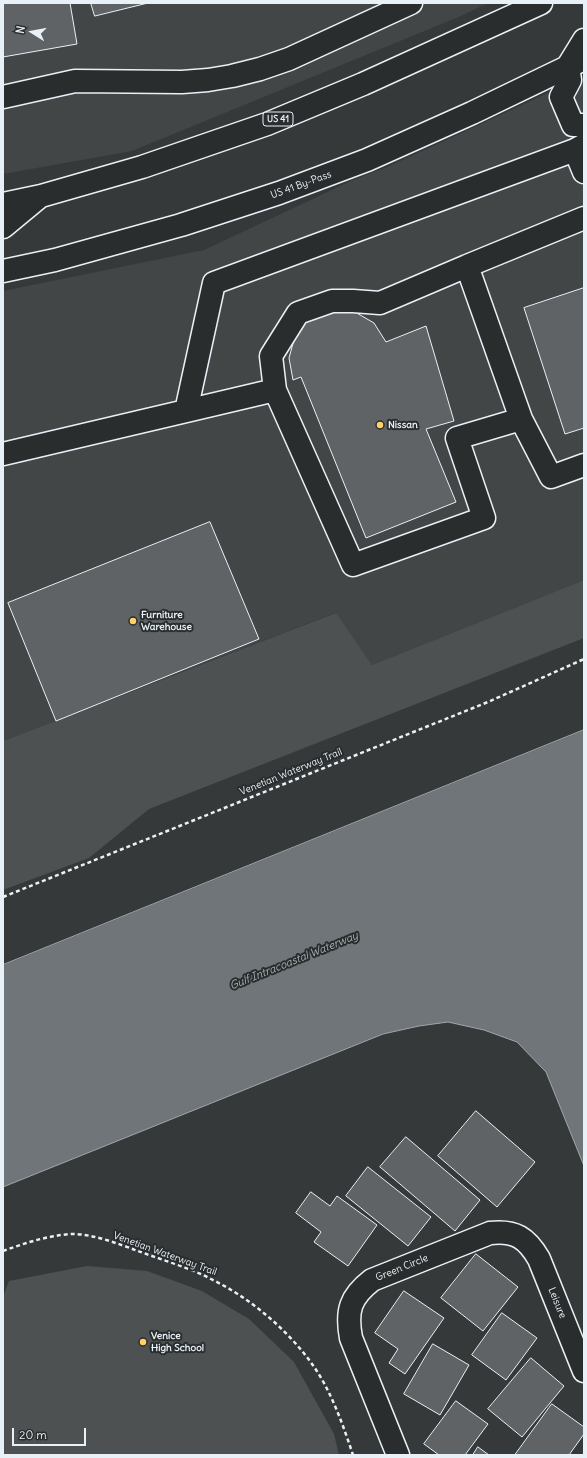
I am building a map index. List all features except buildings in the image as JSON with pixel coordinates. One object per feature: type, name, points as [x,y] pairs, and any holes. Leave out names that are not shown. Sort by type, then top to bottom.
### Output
[{"type":"main road","points":[[3,97],[75,81],[182,82],[232,76],[260,69],[289,59],[411,3]]},
{"type":"main road","name":"US 41","points":[[3,204],[41,196],[142,167],[267,124],[363,84],[541,3]]},
{"type":"main road","points":[[584,40],[576,71],[561,97],[573,125],[584,124]]},
{"type":"main road","name":"US 41 By-Pass","points":[[3,271],[55,260],[181,225],[279,193],[367,160],[472,113],[576,71]]},
{"type":"main road","points":[[186,411],[214,283],[579,148],[584,172]]},
{"type":"main road","points":[[3,227],[41,196]]},
{"type":"main road","points":[[521,420],[457,438],[484,518],[353,565],[275,390],[271,356],[298,313],[332,301],[380,303],[584,218]]},
{"type":"main road","points":[[467,266],[521,420],[551,477],[584,465]]},
{"type":"main road","points":[[3,454],[275,390]]},
{"type":"main road","name":"Green Circle","points":[[398,1455],[351,1338],[349,1327],[350,1311],[354,1298],[362,1288],[372,1280],[483,1235],[505,1232],[523,1238]]},
{"type":"main road","name":"Leisure","points":[[523,1238],[532,1247],[539,1259],[584,1371]]},
{"type":"path","name":"Venetian Waterway Trail","points":[[3,897],[488,702],[584,659]]},
{"type":"path","name":"Venetian Waterway Trail","points":[[3,1251],[33,1240],[74,1234],[92,1236],[181,1266],[225,1286],[258,1309],[289,1336],[313,1365],[324,1383],[341,1420],[353,1455]]},
{"type":"shaded area","points":[[3,3],[488,3],[461,16],[132,151],[3,174]]},
{"type":"shaded area","points":[[584,75],[584,580],[372,665],[335,613],[3,741],[3,291],[204,250],[353,180],[387,167],[479,125]]},
{"type":"shaded area","points":[[584,580],[584,638],[149,809],[89,858],[3,890],[3,741],[336,613],[372,665]]},
{"type":"shaded area","name":"Venice High School","points":[[87,1266],[147,1271],[202,1291],[249,1319],[294,1362],[334,1434],[339,1455],[3,1455],[3,1297],[9,1281]]},
{"type":"water","name":"Gulf Intracoastal Waterway","points":[[584,730],[584,1166],[546,1072],[517,1042],[484,1030],[448,1022],[419,1026],[383,1034],[3,1187],[3,965]]},
{"type":"place","name":"Nissan","points":[[380,425]]},
{"type":"place","name":"Furniture Warehouse","points":[[133,621]]},
{"type":"place","name":"Venice High School","points":[[143,1342]]}]
